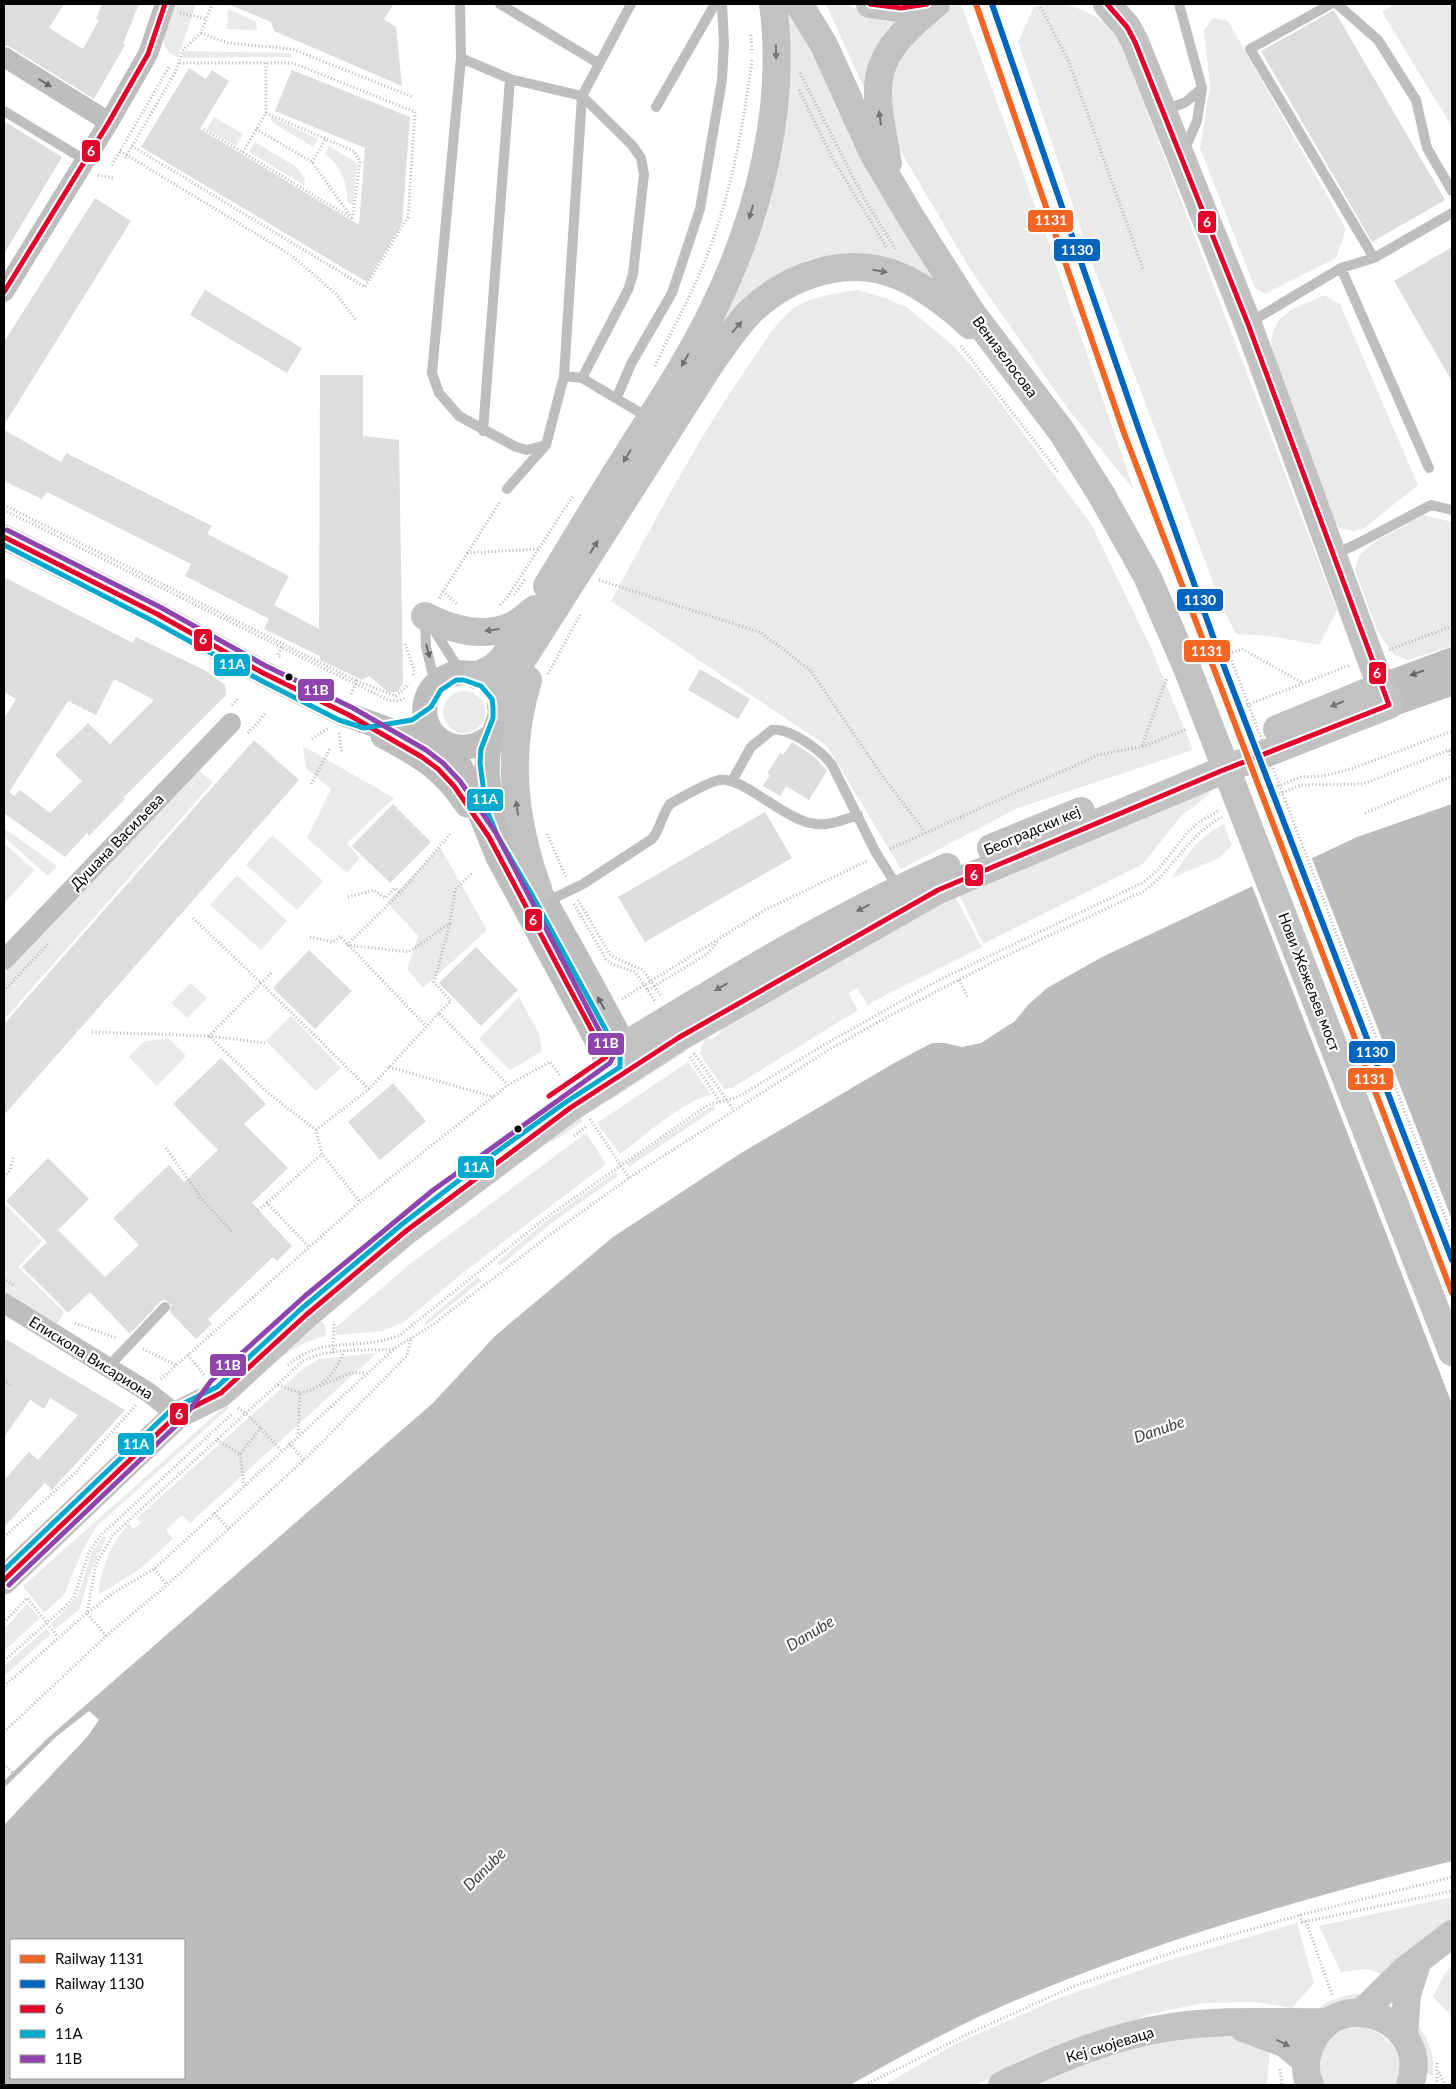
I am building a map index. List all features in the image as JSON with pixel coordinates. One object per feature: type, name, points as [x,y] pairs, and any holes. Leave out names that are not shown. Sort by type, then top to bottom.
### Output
[{"type":"main road","points":[[471,674],[497,666],[535,610],[714,309],[743,240],[758,188],[772,120],[776,54],[773,4]]},
{"type":"main road","name":"Венизелосова","points":[[799,4],[824,45]]},
{"type":"main road","name":"Венизелосова","points":[[811,4],[824,45],[861,128],[892,184],[971,312],[1062,432],[1102,494],[1147,576],[1178,671]]},
{"type":"main road","points":[[870,4],[901,8],[927,4]]},
{"type":"main road","points":[[892,184],[878,97],[883,61],[901,35],[936,4]]},
{"type":"main road","points":[[1107,4],[1122,20],[1135,42],[1248,324],[1386,695]]},
{"type":"main road","points":[[542,896],[526,856],[516,806],[514,782],[518,722],[529,677],[582,595],[708,369],[733,331],[751,311],[774,292],[798,279],[825,269],[862,268],[893,263],[1007,358]]},
{"type":"main road","points":[[502,707],[511,678],[582,595]]},
{"type":"main road","points":[[432,607],[456,630],[485,631],[510,627],[535,610]]},
{"type":"main road","name":"Нови Жежељев мост","points":[[1178,671],[1452,1352]]},
{"type":"main road","name":"Београдски кеј","points":[[4,1580],[177,1415],[221,1393],[313,1309],[406,1231],[570,1108],[619,1058],[681,1009],[899,889],[1040,826],[1386,695]]},
{"type":"main road","name":"Београдски кеј","points":[[619,1058],[737,1003],[938,890],[1220,771],[1386,695]]},
{"type":"main road","points":[[1362,2012],[1418,1959],[1452,1934]]},
{"type":"main road","points":[[1404,2035],[1407,1995],[1418,1959]]},
{"type":"main road","points":[[1308,2073],[1313,2039],[1328,2022],[1350,2013],[1362,2012],[1386,2019],[1404,2035],[1423,2077]]},
{"type":"main road","name":"Кеј скојеваца","points":[[1002,2085],[1080,2051],[1171,2027],[1260,2021],[1328,2022]]},
{"type":"main road","name":"Кеј скојеваца","points":[[1222,2023],[1263,2034],[1284,2043],[1308,2073]]},
{"type":"street","points":[[4,292],[89,167],[109,122],[148,54],[164,6]]},
{"type":"street","points":[[4,57],[109,122]]},
{"type":"street","points":[[4,537],[157,614],[263,673],[422,757],[438,769],[454,786],[489,836],[619,1058]]},
{"type":"street","name":"Београдски кеј","points":[[1386,695],[1452,660]]},
{"type":"street","points":[[347,718],[409,714],[423,690],[444,678],[471,674],[494,687],[502,707],[500,720],[488,752],[487,764],[492,805],[504,832],[542,896],[619,1058]]},
{"type":"street","name":"Београдски кеј","points":[[1386,695],[1452,682]]},
{"type":"street","points":[[423,690],[426,716],[430,729],[444,743],[465,776],[489,836]]},
{"type":"street","points":[[347,718],[462,748],[474,747],[486,742],[495,733]]},
{"type":"street","name":"Душана Васиљева","points":[[4,960],[230,723]]},
{"type":"street","name":"Епископа Висариона","points":[[10,1295],[107,1368],[148,1392],[177,1415]]},
{"type":"lane","points":[[460,4],[461,58],[432,373],[439,393],[458,416],[516,447],[527,450],[546,445]]},
{"type":"lane","points":[[500,4],[598,63]]},
{"type":"lane","points":[[507,489],[546,445],[564,376],[582,96],[631,4]]},
{"type":"lane","points":[[656,107],[715,4]]},
{"type":"lane","points":[[617,397],[631,364],[672,293],[700,209],[722,80],[724,43],[722,4]]},
{"type":"lane","points":[[1179,4],[1202,88],[1197,121],[1181,157]]},
{"type":"lane","points":[[1332,4],[1250,50],[1374,258]]},
{"type":"lane","points":[[1337,4],[1378,40],[1416,100],[1427,148],[1452,190]]},
{"type":"lane","points":[[461,58],[510,79],[582,96],[631,144],[641,158],[644,174],[633,274],[615,316],[582,378]]},
{"type":"lane","points":[[483,431],[510,79]]},
{"type":"lane","points":[[1162,111],[1186,102],[1202,88]]},
{"type":"lane","points":[[4,111],[89,167]]},
{"type":"lane","points":[[1248,324],[1341,268],[1374,258],[1452,213]]},
{"type":"lane","points":[[1341,268],[1429,468]]},
{"type":"lane","points":[[564,376],[582,378],[617,397],[650,419]]},
{"type":"lane","points":[[1332,554],[1353,546],[1431,505],[1452,510]]},
{"type":"lane","points":[[432,607],[454,663],[471,674]]},
{"type":"lane","points":[[423,690],[426,648],[432,607]]},
{"type":"lane","points":[[732,781],[751,747],[759,738],[772,730],[782,730],[825,755],[832,765],[878,855],[899,889]]},
{"type":"lane","points":[[542,896],[570,891],[652,840],[660,829],[666,808],[670,804],[718,780],[732,781],[803,822],[828,824],[858,815]]},
{"type":"lane","points":[[107,1368],[165,1307]]},
{"type":"path","points":[[126,157],[176,71],[182,51],[202,32],[212,4]]},
{"type":"path","points":[[1039,4],[1069,62],[1143,269]]},
{"type":"path","points":[[164,6],[206,19]]},
{"type":"path","points":[[202,32],[228,44],[292,49],[413,97]]},
{"type":"path","points":[[776,54],[792,56],[866,202],[897,250],[900,258],[893,263],[834,162],[797,86]]},
{"type":"path","points":[[132,146],[365,287],[408,217],[415,112],[293,62],[178,63]]},
{"type":"path","points":[[243,152],[266,113],[266,63]]},
{"type":"path","points":[[112,165],[169,67]]},
{"type":"path","points":[[266,113],[354,151],[360,160],[352,220]]},
{"type":"path","points":[[204,129],[352,220]]},
{"type":"path","points":[[256,129],[312,162],[352,220]]},
{"type":"path","points":[[312,162],[326,139]]},
{"type":"path","points":[[120,151],[126,157],[291,255],[336,294],[356,320]]},
{"type":"path","points":[[89,167],[113,178]]},
{"type":"path","points":[[326,264],[328,260]]},
{"type":"path","points":[[958,343],[1062,477]]},
{"type":"path","points":[[432,607],[507,489]]},
{"type":"path","points":[[4,505],[357,682],[388,700],[400,701],[423,690],[418,665]]},
{"type":"path","points":[[4,510],[357,682],[396,696],[413,678],[414,669],[406,644]]},
{"type":"path","points":[[467,554],[538,549]]},
{"type":"path","points":[[548,676],[582,595],[598,580],[603,572]]},
{"type":"path","points":[[598,580],[762,633],[811,671],[881,774],[925,832]]},
{"type":"path","points":[[1380,654],[1452,626]]},
{"type":"path","points":[[1303,683],[1242,649],[1228,654],[1452,1235]]},
{"type":"path","points":[[1222,715],[1356,663]]},
{"type":"path","points":[[542,674],[545,667]]},
{"type":"path","points":[[1141,747],[1178,671]]},
{"type":"path","points":[[342,754],[347,718],[357,682]]},
{"type":"path","points":[[312,738],[347,718]]},
{"type":"path","points":[[621,1000],[765,910],[925,832],[1098,754],[1141,747],[1195,726]]},
{"type":"path","points":[[1256,796],[1300,777],[1323,776],[1351,769],[1452,731]]},
{"type":"path","points":[[311,784],[331,747]]},
{"type":"path","points":[[1257,803],[1301,785],[1363,784],[1451,750],[1452,760]]},
{"type":"path","points":[[1365,813],[1452,776]]},
{"type":"path","points":[[286,1366],[308,1350],[333,1345],[380,1342],[409,1330],[547,1217],[620,1164],[708,1105],[738,1098],[827,1043],[939,980],[1142,883],[1157,871],[1187,833],[1199,822],[1228,807]]},
{"type":"path","points":[[4,1686],[87,1613],[113,1593],[154,1570],[289,1443],[394,1348],[431,1326],[547,1236],[629,1178],[733,1109],[830,1049],[958,980],[1144,891],[1156,882],[1204,827],[1231,814]]},
{"type":"path","points":[[544,825],[570,891],[606,959],[635,972],[659,1008]]},
{"type":"path","points":[[347,945],[400,893],[451,832]]},
{"type":"path","points":[[556,867],[611,956],[637,966],[652,980],[667,1004]]},
{"type":"path","points":[[316,1130],[369,1089],[451,1001],[434,982],[450,923],[455,890],[472,873]]},
{"type":"path","points":[[348,897],[374,890],[385,898],[395,888],[400,893]]},
{"type":"path","points":[[193,918],[369,1089]]},
{"type":"path","points":[[347,945],[409,952],[450,923]]},
{"type":"path","points":[[310,937],[333,942],[340,936],[426,1026]]},
{"type":"path","points":[[648,990],[707,954],[721,937]]},
{"type":"path","points":[[209,1036],[271,973]]},
{"type":"path","points":[[958,980],[968,998]]},
{"type":"path","points":[[439,1014],[508,1085]]},
{"type":"path","points":[[92,1032],[209,1036],[265,1044]]},
{"type":"path","points":[[209,1036],[266,1092],[316,1130],[322,1154],[360,1202]]},
{"type":"path","points":[[690,1046],[733,1109]]},
{"type":"path","points":[[688,1054],[720,1102]]},
{"type":"path","points":[[683,1063],[695,1055]]},
{"type":"path","points":[[4,1537],[76,1472],[148,1392],[176,1365],[308,1246],[360,1202],[508,1085],[550,1062],[560,1076]]},
{"type":"path","points":[[389,1067],[494,1097]]},
{"type":"path","points":[[588,1116],[629,1178]]},
{"type":"path","points":[[568,1140],[600,1118]]},
{"type":"path","points":[[166,1148],[201,1198],[233,1233]]},
{"type":"path","points":[[258,1210],[322,1154]]},
{"type":"path","points":[[4,1177],[10,1170],[14,1155]]},
{"type":"path","points":[[267,1202],[308,1246]]},
{"type":"path","points":[[4,1274],[8,1282],[10,1295]]},
{"type":"path","points":[[4,1278],[8,1282]]},
{"type":"path","points":[[333,1352],[334,1320],[341,1314]]},
{"type":"path","points":[[70,1321],[130,1344],[176,1365]]},
{"type":"path","points":[[4,1732],[106,1636],[167,1585],[304,1460],[407,1356],[411,1337]]},
{"type":"path","points":[[106,1636],[87,1613],[96,1564],[113,1534],[303,1361],[333,1352],[394,1348]]},
{"type":"path","points":[[317,1387],[335,1369],[344,1351]]},
{"type":"path","points":[[278,1385],[300,1393],[350,1373],[365,1374]]},
{"type":"path","points":[[4,1380],[12,1386]]},
{"type":"path","points":[[298,1436],[300,1393]]},
{"type":"path","points":[[4,1661],[74,1596],[89,1552],[102,1534],[246,1402]]},
{"type":"path","points":[[244,1486],[240,1454],[261,1428]]},
{"type":"path","points":[[217,1440],[240,1454]]},
{"type":"path","points":[[289,1443],[304,1460]]},
{"type":"path","points":[[214,1513],[229,1529]]},
{"type":"path","points":[[154,1570],[167,1585]]},
{"type":"path","points":[[4,1623],[27,1598],[58,1637]]},
{"type":"path","points":[[4,1764],[15,1776]]},
{"type":"path","points":[[865,2085],[966,2035],[1074,1986],[1180,1950],[1300,1915],[1452,1878]]},
{"type":"path","points":[[1304,1922],[1452,1892]]},
{"type":"path","points":[[1300,1915],[1332,1995]]},
{"type":"path","points":[[1423,2077],[1445,2085]]},
{"type":"shaded area","points":[[173,4],[196,4],[178,57],[170,53],[164,42],[164,35]]},
{"type":"shaded area","points":[[781,4],[791,4],[943,286],[840,254],[808,260],[776,275],[738,305],[701,354],[750,239]]},
{"type":"shaded area","points":[[826,4],[846,4],[863,12],[897,20],[884,36],[867,95]]},
{"type":"shaded area","points":[[961,4],[1049,244],[1134,490],[1068,409],[970,269],[893,138],[890,59],[939,10]]},
{"type":"shaded area","points":[[1051,4],[1078,8],[1101,20],[1117,32],[1337,610],[1319,645],[1270,636],[1236,634],[1224,611],[1094,268],[1018,42],[1034,7]]},
{"type":"shaded area","points":[[1395,4],[1452,4],[1452,127],[1382,12]]},
{"type":"shaded area","points":[[228,9],[256,22],[257,30],[227,29]]},
{"type":"shaded area","points":[[1213,18],[1228,21],[1346,229],[1336,258],[1265,294],[1255,288],[1200,148],[1210,85],[1204,30]]},
{"type":"shaded area","points":[[184,51],[288,53],[293,57],[181,58]]},
{"type":"shaded area","points":[[270,116],[318,139],[313,147],[273,123]]},
{"type":"shaded area","points":[[214,117],[243,134],[236,146],[207,129]]},
{"type":"shaded area","points":[[255,142],[298,168],[305,180],[304,185],[249,152]]},
{"type":"shaded area","points":[[329,146],[357,163],[353,206],[347,201],[345,181],[339,169],[325,154]]},
{"type":"shaded area","points":[[857,290],[883,297],[908,308],[951,344],[978,373],[1091,524],[1152,650],[1193,750],[1018,808],[901,869],[827,746],[611,601],[696,448],[733,388],[777,324],[789,312],[810,300]]},
{"type":"shaded area","points":[[1324,295],[1340,304],[1418,485],[1363,529],[1353,531],[1339,528],[1332,515],[1271,347],[1275,326],[1287,313]]},
{"type":"shaded area","points":[[1424,515],[1452,522],[1452,646],[1408,660],[1394,655],[1377,630],[1355,570],[1360,554],[1376,541]]},
{"type":"shaded area","points":[[464,691],[479,697],[485,712],[479,727],[464,733],[449,727],[443,712],[449,697]]},
{"type":"shaded area","points":[[303,746],[394,798],[347,843],[360,858],[347,873],[307,838],[331,789],[306,768]]},
{"type":"shaded area","points":[[194,767],[213,782],[4,1020],[4,967]]},
{"type":"shaded area","points":[[1205,782],[1210,794],[1181,816],[1143,864],[983,944],[958,892]]},
{"type":"shaded area","points":[[1224,824],[1232,845],[1219,858],[1172,878],[1188,854],[1200,841]]},
{"type":"shaded area","points":[[4,828],[57,866],[48,876],[4,837]]},
{"type":"shaded area","points":[[272,835],[323,881],[297,910],[246,865]]},
{"type":"shaded area","points":[[4,843],[34,870],[4,904]]},
{"type":"shaded area","points":[[440,847],[487,930],[423,988],[407,969],[418,936],[387,902]]},
{"type":"shaded area","points":[[237,875],[287,921],[261,950],[210,905]]},
{"type":"shaded area","points":[[955,897],[982,947],[868,1005],[857,988],[848,993],[858,1010],[732,1088],[724,1089],[699,1053],[704,1040],[707,1037],[710,1040],[719,1034],[727,1020],[899,921]]},
{"type":"shaded area","points":[[191,983],[207,998],[187,1018],[171,1003]]},
{"type":"shaded area","points":[[519,997],[539,1034],[542,1051],[510,1070],[479,1039]]},
{"type":"shaded area","points":[[291,1016],[341,1068],[316,1091],[266,1041]]},
{"type":"shaded area","points":[[169,1039],[186,1056],[157,1086],[129,1057],[145,1041]]},
{"type":"shaded area","points":[[681,1046],[685,1052],[610,1100],[606,1095]]},
{"type":"shaded area","points":[[688,1062],[711,1095],[690,1103],[620,1154],[597,1123]]},
{"type":"shaded area","points":[[713,1105],[715,1109],[629,1167],[626,1163]]},
{"type":"shaded area","points":[[578,1114],[583,1121],[553,1142],[548,1135]]},
{"type":"shaded area","points":[[586,1133],[606,1164],[460,1275],[404,1322],[382,1331],[336,1335],[336,1327],[410,1264]]},
{"type":"shaded area","points":[[616,1172],[618,1176],[553,1222],[500,1266],[497,1262],[550,1218]]},
{"type":"shaded area","points":[[4,1203],[42,1241],[18,1267],[64,1312],[55,1328],[4,1292]]},
{"type":"shaded area","points":[[478,1277],[481,1281],[426,1325],[425,1322]]},
{"type":"shaded area","points":[[319,1319],[325,1325],[326,1336],[312,1340],[288,1353],[266,1370],[236,1399],[233,1395]]},
{"type":"shaded area","points":[[377,1353],[190,1523],[182,1515],[166,1530],[173,1539],[141,1568],[98,1595],[108,1557],[122,1532],[129,1524],[134,1529],[141,1523],[137,1518],[303,1369],[319,1359]]},
{"type":"shaded area","points":[[226,1405],[229,1408],[97,1526],[83,1549],[64,1595],[44,1613],[23,1586]]},
{"type":"shaded area","points":[[104,1536],[106,1538],[90,1574],[79,1610],[55,1629],[51,1624],[78,1596],[92,1552]]},
{"type":"shaded area","points":[[27,1604],[40,1618],[4,1651],[4,1629]]},
{"type":"shaded area","points":[[46,1629],[51,1634],[4,1676],[4,1666]]},
{"type":"shaded area","points":[[1452,1897],[1452,1926],[1387,1975],[1366,1969],[1341,1972],[1319,1926]]},
{"type":"shaded area","points":[[1297,1923],[1314,1983],[1292,2008],[1254,2002],[1204,2003],[1154,2013],[1079,2039],[975,2085],[884,2085],[957,2043],[1062,1997],[1170,1960]]},
{"type":"shaded area","points":[[1452,1965],[1452,2022],[1449,2013],[1433,1997],[1443,1977]]},
{"type":"shaded area","points":[[1355,1994],[1366,1995],[1310,2017],[1325,2004]]},
{"type":"shaded area","points":[[1412,2021],[1423,2032],[1430,2046],[1433,2061],[1433,2077],[1425,2071]]},
{"type":"shaded area","points":[[1358,2026],[1378,2033],[1393,2046],[1398,2055],[1400,2065],[1399,2075],[1394,2085],[1323,2085],[1319,2063],[1324,2046],[1337,2033]]},
{"type":"shaded area","points":[[1200,2034],[1231,2037],[1270,2049],[1267,2085],[1026,2085],[1145,2039]]},
{"type":"water","name":"Danube","points":[[1452,804],[1452,1861],[1230,1922],[1067,1979],[972,2020],[850,2085],[4,2085],[4,1781],[49,1737],[433,1403],[495,1336],[613,1237],[741,1153],[896,1062],[932,1043],[945,1043],[962,1047],[981,1043],[1015,1021],[1028,1005],[1047,988],[1102,957],[1357,837]]},
{"type":"pier","points":[[1311,856],[1452,1220],[1452,1404],[1251,883]]},
{"type":"pier","points":[[89,1711],[99,1720],[87,1737],[4,1825],[4,1788],[57,1736]]},
{"type":"building","points":[[4,4],[64,4],[49,28],[83,49],[99,20],[96,19],[102,4],[139,4],[123,44],[125,45],[94,99],[4,45]]},
{"type":"building","points":[[228,4],[394,4],[384,19],[396,27],[402,86],[274,31],[271,22]]},
{"type":"building","points":[[1334,10],[1445,200],[1372,242],[1261,51]]},
{"type":"building","points":[[189,68],[206,79],[212,70],[229,81],[200,129],[359,225],[365,148],[275,111],[292,70],[410,117],[402,224],[367,282],[141,147]]},
{"type":"building","points":[[4,121],[62,157],[4,254]]},
{"type":"building","points":[[95,198],[131,221],[4,425],[4,342]]},
{"type":"building","points":[[1452,247],[1452,381],[1394,281]]},
{"type":"building","points":[[205,290],[302,348],[287,373],[190,315]]},
{"type":"building","points":[[320,375],[363,375],[363,436],[399,440],[403,684],[397,692],[388,692],[369,676],[362,680],[320,660],[320,656],[264,629],[269,619],[185,576],[191,564],[47,492],[42,499],[4,481],[4,430],[61,462],[66,453],[212,526],[207,534],[289,576],[274,605],[319,629]]},
{"type":"building","points":[[4,577],[133,643],[136,637],[206,671],[225,685],[226,695],[123,798],[125,799],[89,836],[87,833],[65,857],[4,813],[4,719],[16,699],[4,692]],"holes":[[[114,679],[154,700],[110,744],[88,723],[55,755],[82,781],[50,813],[20,790],[14,796],[9,792],[68,701],[96,715]]]},
{"type":"building","points":[[700,669],[750,699],[738,719],[688,690]]},
{"type":"building","points":[[254,740],[299,780],[4,1115],[4,1024]]},
{"type":"building","points":[[792,742],[816,758],[827,771],[809,800],[786,786],[780,796],[763,786],[770,775],[767,774],[780,753],[783,755]]},
{"type":"building","points":[[393,804],[431,842],[390,883],[352,846]]},
{"type":"building","points":[[765,812],[792,858],[645,942],[618,897]]},
{"type":"building","points":[[476,947],[518,990],[481,1026],[439,983]]},
{"type":"building","points":[[309,950],[352,991],[315,1029],[273,988]]},
{"type":"building","points":[[221,1058],[266,1104],[244,1124],[288,1168],[252,1203],[292,1246],[277,1261],[273,1257],[208,1319],[212,1324],[196,1339],[170,1312],[171,1305],[166,1300],[160,1302],[130,1334],[90,1292],[68,1313],[22,1267],[47,1242],[6,1201],[48,1158],[89,1199],[58,1230],[105,1277],[139,1245],[113,1218],[169,1165],[184,1182],[218,1150],[173,1104]]},
{"type":"building","points":[[393,1083],[426,1121],[380,1160],[348,1122]]},
{"type":"building","points":[[4,1338],[125,1410],[52,1490],[45,1483],[4,1527],[4,1480],[29,1452],[38,1460],[78,1415],[50,1398],[44,1409],[30,1400],[4,1437]]},
{"type":"rail line","name":"1131","points":[[976,4],[1124,433],[1452,1293]]},
{"type":"rail line","name":"1130","points":[[992,4],[1139,430],[1220,656],[1452,1260]]},
{"type":"transit line","name":"6","points":[[4,292],[109,122],[148,54],[165,4]]},
{"type":"transit line","name":"6","points":[[870,4],[901,8],[927,4]]},
{"type":"transit line","name":"6","points":[[4,1580],[177,1415],[221,1393],[306,1315],[406,1231],[570,1108],[678,1038],[938,890],[1221,771],[1389,705],[1248,324],[1135,42],[1127,27],[1107,4]]},
{"type":"transit line","name":"11B","points":[[7,530],[160,607],[266,666],[353,708],[426,750],[443,763],[460,781],[496,833],[613,1057],[610,1063],[432,1191],[305,1296],[211,1381],[182,1420],[9,1585]]},
{"type":"transit line","name":"6","points":[[4,537],[157,614],[263,673],[349,715],[422,757],[438,769],[454,786],[489,837],[606,1057],[549,1096]]},
{"type":"transit line","name":"11A","points":[[4,545],[153,621],[260,680],[339,720],[364,728],[412,720],[431,707],[441,690],[456,680],[464,680],[481,686],[492,699],[493,707],[493,718],[481,749],[480,763],[486,808],[497,835],[531,893],[620,1056],[620,1067],[566,1102],[484,1161],[401,1225],[301,1309],[217,1387],[172,1409],[4,1570]]}]
